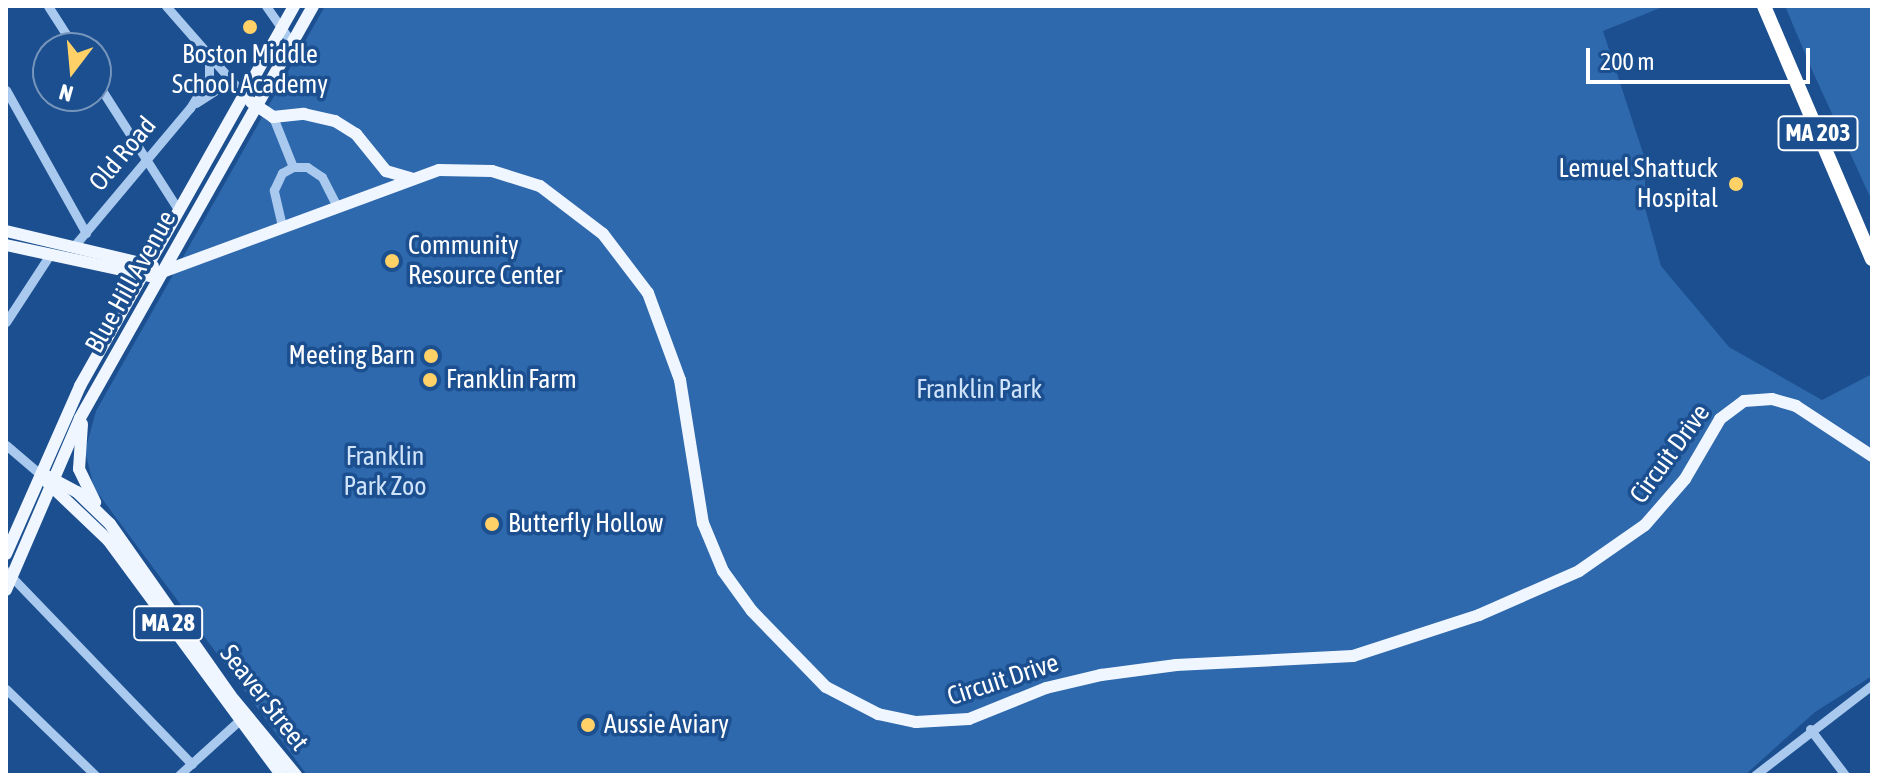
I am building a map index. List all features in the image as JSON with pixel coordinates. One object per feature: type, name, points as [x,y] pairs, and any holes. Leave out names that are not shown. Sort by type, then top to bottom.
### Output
[{"type":"highway","name":"MA 203","points":[[1764,6],[1872,259]]},
{"type":"highway","name":"MA 203","points":[[1775,6],[1872,235]]},
{"type":"main road","name":"Blue Hill Avenue","points":[[6,554],[75,395],[178,209],[238,90],[294,6]]},
{"type":"main road","name":"Blue Hill Avenue","points":[[8,579],[89,402],[313,6]]},
{"type":"main road","points":[[238,90],[256,107],[273,117],[304,114],[329,119],[356,134],[394,176],[415,178]]},
{"type":"main road","points":[[365,195],[381,181],[376,159]]},
{"type":"main road","name":"Circuit Drive","points":[[144,270],[162,273],[336,205],[415,178],[465,169],[518,177],[555,195],[603,234],[639,278],[667,335],[680,380],[703,523],[723,571],[797,663],[855,703],[895,718],[969,719],[1046,688],[1101,675],[1176,665],[1353,656],[1479,615],[1579,571],[1645,525],[1685,479],[1720,419],[1744,401],[1772,399],[1796,406],[1872,456]]},
{"type":"main road","points":[[6,231],[74,246],[144,270]]},
{"type":"main road","points":[[6,245],[144,270]]},
{"type":"main road","name":"MA 28","points":[[89,402],[79,435],[79,469],[110,524]]},
{"type":"main road","name":"Seaver Street","points":[[40,474],[110,524],[242,720],[296,775]]},
{"type":"main road","name":"Seaver Street","points":[[52,482],[79,507],[117,551],[281,775]]},
{"type":"main road","points":[[38,517],[54,503],[79,507]]},
{"type":"street","points":[[48,6],[65,32]]},
{"type":"street","points":[[166,6],[209,60],[238,90]]},
{"type":"street","points":[[266,6],[279,30],[292,43]]},
{"type":"street","name":"Old Road","points":[[74,246],[190,108],[211,74],[209,60]]},
{"type":"street","name":"Old Road","points":[[190,108],[221,87],[238,90]]},
{"type":"street","points":[[6,90],[88,231]]},
{"type":"street","points":[[112,106],[178,209]]},
{"type":"street","points":[[273,117],[293,167]]},
{"type":"street","points":[[282,226],[274,190],[282,173],[293,167],[317,172],[336,205]]},
{"type":"street","points":[[6,322],[51,253]]},
{"type":"street","name":"Seaver Street","points":[[6,445],[40,474]]},
{"type":"street","points":[[8,579],[192,764]]},
{"type":"street","points":[[1755,775],[1810,729],[1872,685]]},
{"type":"street","points":[[6,689],[95,775]]},
{"type":"street","points":[[179,775],[242,720]]},
{"type":"street","points":[[1810,729],[1845,775]]},
{"type":"green space","name":"Franklin Park","points":[[325,6],[1665,6],[1603,31],[1645,159],[1645,208],[1661,266],[1729,347],[1822,400],[1872,374],[1872,676],[1815,712],[1745,775],[307,775],[94,488],[85,451],[96,411]]},
{"type":"green space","points":[[1785,6],[1872,6],[1872,201],[1812,70]]},
{"type":"place","name":"Boston Middle School Academy","points":[[250,27]]},
{"type":"place","name":"Lemuel Shattuck Hospital","points":[[1736,184]]},
{"type":"place","name":"Community Resource Center","points":[[392,261]]},
{"type":"place","name":"Meeting Barn","points":[[431,356]]},
{"type":"place","name":"Franklin Farm","points":[[430,380]]},
{"type":"place","name":"Butterfly Hollow","points":[[492,524]]},
{"type":"place","name":"Aussie Aviary","points":[[588,725]]},
{"type":"park label","name":"Franklin Park Zoo","points":[[385,472]]}]
